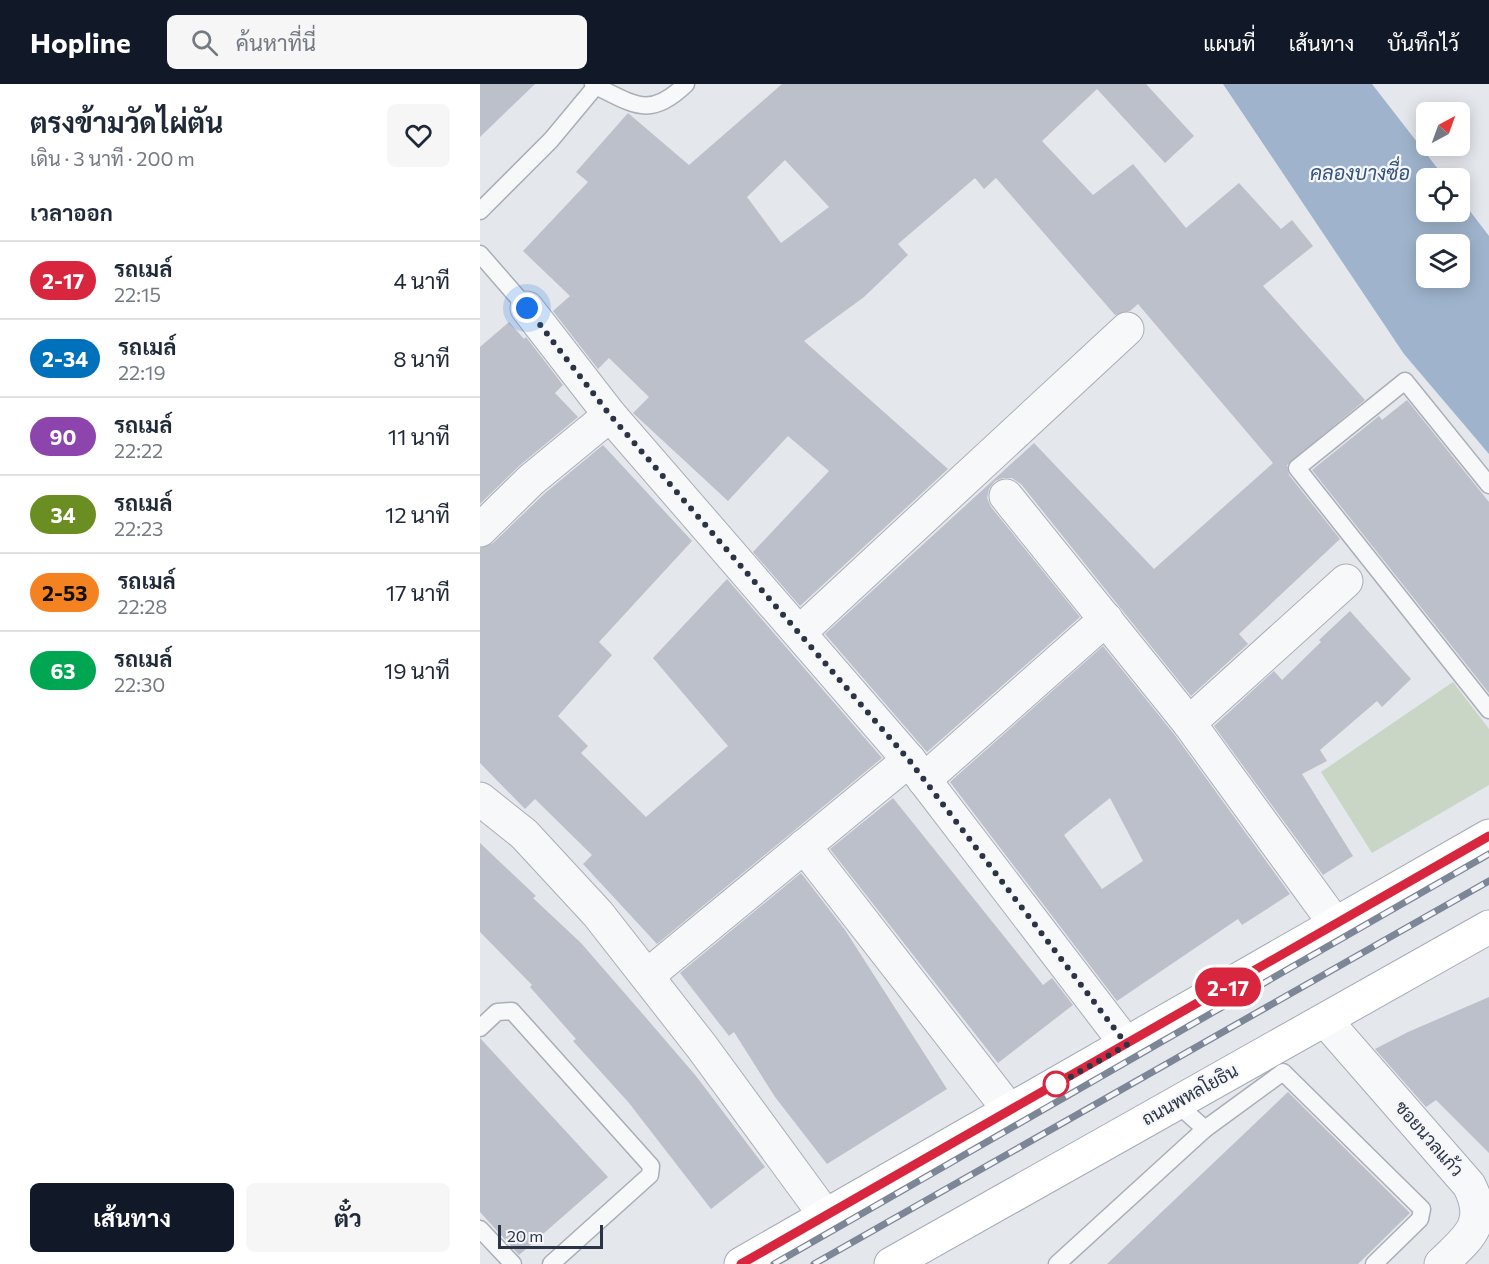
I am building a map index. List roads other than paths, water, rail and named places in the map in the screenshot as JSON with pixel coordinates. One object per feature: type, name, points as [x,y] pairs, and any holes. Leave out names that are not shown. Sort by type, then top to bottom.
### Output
[{"type":"main road","points":[[741,1264],[1336,926],[1489,836]]},
{"type":"main road","name":"ถนนพหลโยธิน","points":[[891,1264],[1489,927]]},
{"type":"street","points":[[527,308],[610,415],[800,632],[916,770],[1127,1045]]},
{"type":"street","points":[[800,632],[1127,329]]},
{"type":"street","points":[[480,530],[531,480],[610,415]]},
{"type":"street","points":[[1006,496],[1190,723],[1336,926]]},
{"type":"street","points":[[1190,723],[1346,581]]},
{"type":"street","points":[[647,976],[804,846],[916,770],[1106,619]]},
{"type":"street","points":[[480,799],[524,834],[598,914],[702,1047],[825,1215]]},
{"type":"street","points":[[804,846],[1010,1111]]},
{"type":"street","name":"ซอยนวลแก้ว","points":[[1326,1020],[1469,1185],[1478,1201],[1480,1215],[1470,1236],[1441,1264]]},
{"type":"lane","points":[[480,211],[551,140],[595,85],[640,106],[656,106],[674,96],[686,84]]},
{"type":"lane","points":[[480,254],[527,308]]},
{"type":"lane","points":[[480,282],[492,270]]},
{"type":"lane","points":[[1485,485],[1405,381],[1297,468],[1489,710]]},
{"type":"lane","points":[[480,1028],[497,1012],[512,1011],[651,1166],[650,1175],[551,1264]]},
{"type":"lane","points":[[1057,1264],[1205,1130],[1283,1072],[1422,1209],[1420,1218],[1374,1264]]},
{"type":"lane","points":[[1176,1103],[1205,1130]]},
{"type":"lane","points":[[480,1230],[513,1264]]},
{"type":"water","name":"คลองบางซื่อ","points":[[1223,84],[1372,84],[1416,141],[1416,156],[1428,156],[1437,168],[1416,168],[1416,222],[1470,222],[1470,211],[1489,236],[1489,454],[1404,354]]},
{"type":"railway","points":[[774,1264],[1489,854]]},
{"type":"railway","points":[[814,1264],[1489,881]]}]
